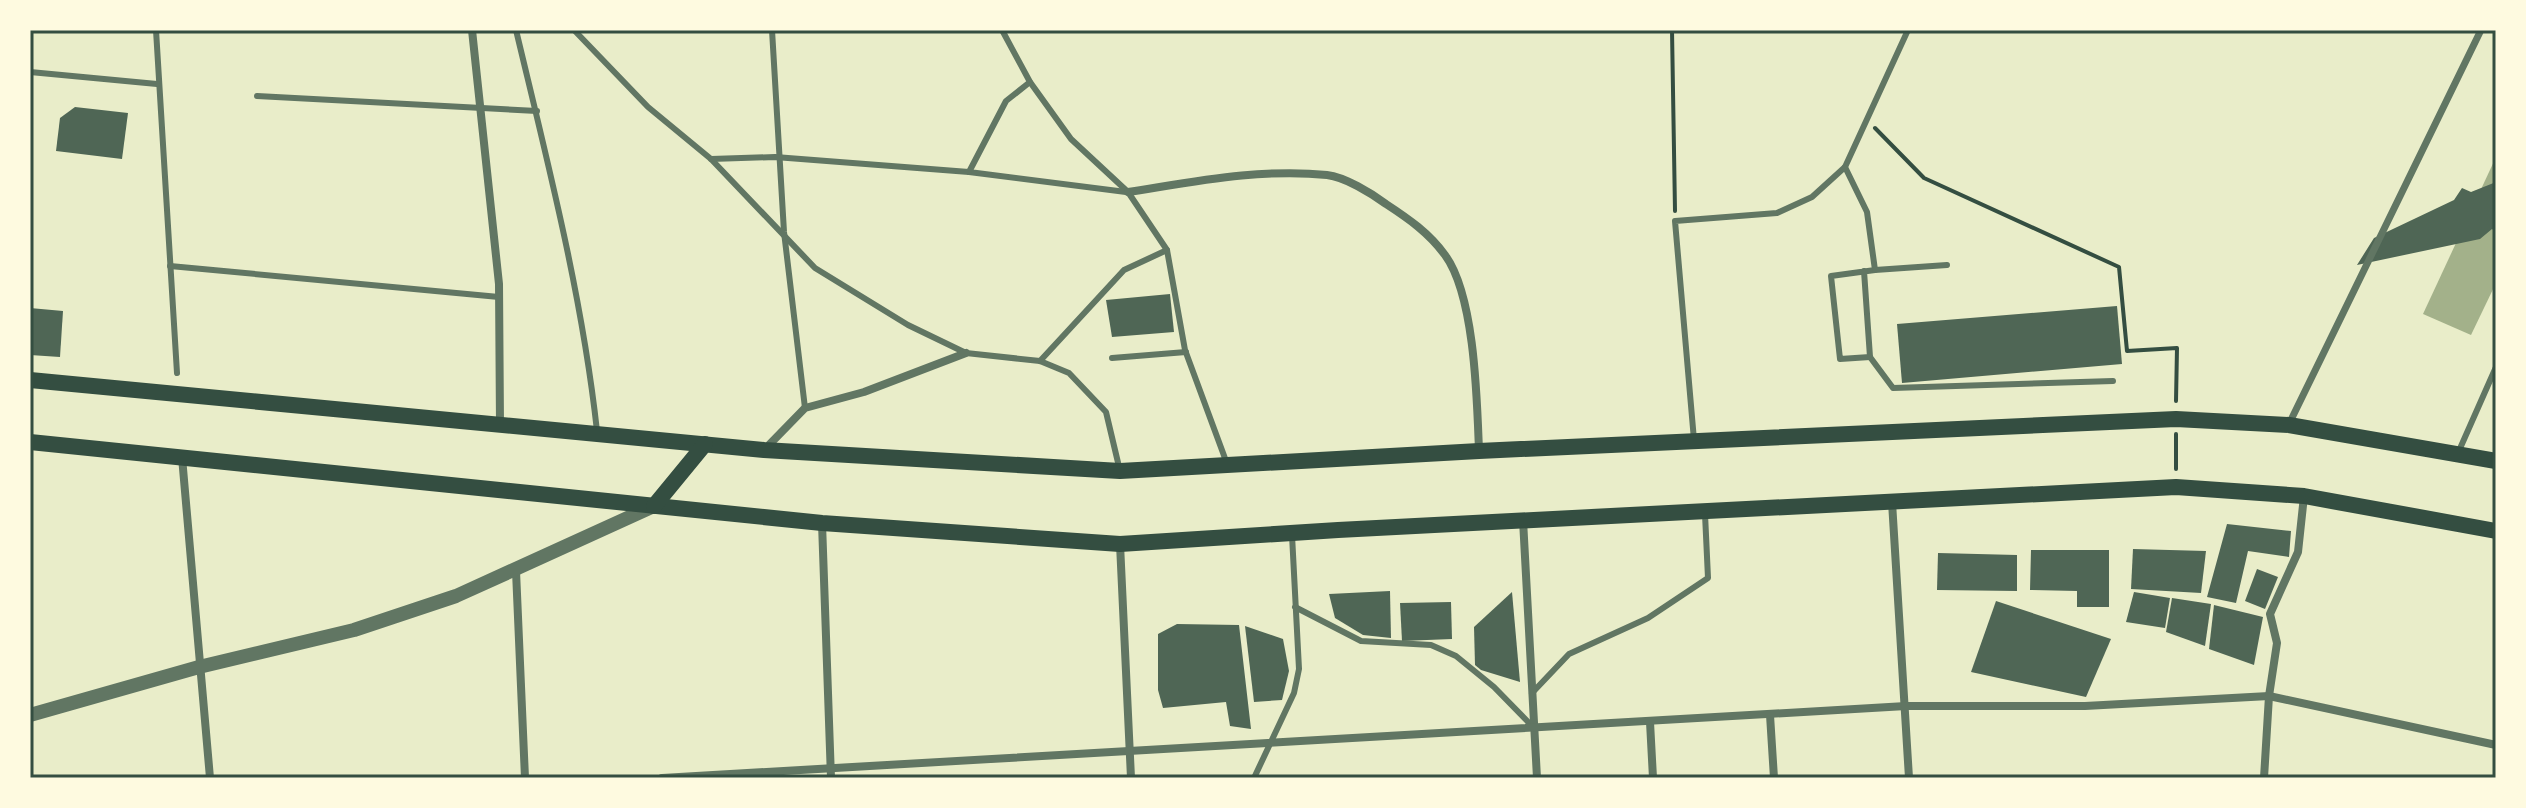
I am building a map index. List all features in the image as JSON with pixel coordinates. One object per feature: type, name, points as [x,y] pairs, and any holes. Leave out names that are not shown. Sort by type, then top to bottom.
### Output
[{"type":"main road","points":[[30,380],[764,450],[1120,471],[2176,419],[2289,425],[2496,461]]},
{"type":"main road","points":[[30,442],[822,523],[1120,544],[2176,487],[2304,496],[2496,531]]},
{"type":"main road","points":[[654,506],[705,444]]},
{"type":"street","points":[[472,30],[499,297],[500,425]]},
{"type":"street","points":[[2289,425],[2481,30]]},
{"type":"street","points":[[1128,192],[1225,177],[1330,175],[1377,198],[1419,226],[1447,257],[1460,287],[1472,349],[1479,451]]},
{"type":"street","points":[[764,450],[805,408],[864,392],[966,353]]},
{"type":"street","points":[[182,457],[210,778]]},
{"type":"street","points":[[2264,778],[2269,696],[2277,643],[2270,614],[2298,552],[2304,496]]},
{"type":"street","points":[[1892,502],[1909,778]]},
{"type":"street","points":[[30,715],[199,667],[354,630],[456,596],[654,506]]},
{"type":"street","points":[[1523,520],[1537,778]]},
{"type":"street","points":[[822,523],[831,774]]},
{"type":"street","points":[[1120,544],[1131,778]]},
{"type":"street","points":[[516,571],[525,778]]},
{"type":"street","points":[[662,778],[831,774],[1272,743],[1906,706],[2085,706],[2269,696],[2496,745]]},
{"type":"street","points":[[1770,715],[1774,778]]},
{"type":"street","points":[[1650,722],[1653,778]]},
{"type":"lane","points":[[156,30],[177,373]]},
{"type":"lane","points":[[516,30],[574,274],[594,384],[598,435]]},
{"type":"lane","points":[[574,30],[648,107],[711,159],[784,232],[815,268],[846,289],[966,353],[1040,361],[1069,373],[1106,412],[1120,471]]},
{"type":"lane","points":[[772,30],[784,232],[805,408]]},
{"type":"lane","points":[[1002,30],[1030,82],[1071,139],[1128,192],[1167,250],[1186,352],[1227,465]]},
{"type":"lane","points":[[1694,441],[1675,221],[1777,213],[1812,197],[1845,167],[1908,30]]},
{"type":"lane","points":[[30,72],[157,84]]},
{"type":"lane","points":[[969,172],[1006,101],[1030,82]]},
{"type":"lane","points":[[257,96],[537,111]]},
{"type":"lane","points":[[711,159],[779,157],[969,172],[1128,192]]},
{"type":"lane","points":[[1845,167],[1867,212],[1875,270]]},
{"type":"lane","points":[[1040,361],[1124,270],[1167,250]]},
{"type":"lane","points":[[1870,357],[1840,359],[1831,276],[1947,265]]},
{"type":"lane","points":[[170,266],[499,297]]},
{"type":"lane","points":[[1864,271],[1870,357],[1893,388],[2113,381]]},
{"type":"lane","points":[[1112,358],[1186,352]]},
{"type":"lane","points":[[2458,453],[2496,367]]},
{"type":"lane","points":[[1532,693],[1569,654],[1648,618],[1708,578],[1705,511]]},
{"type":"lane","points":[[1254,778],[1294,693],[1299,669],[1291,534]]},
{"type":"lane","points":[[1295,607],[1326,626],[1361,641],[1431,645],[1456,656],[1494,687],[1534,728]]},
{"type":"path","points":[[1672,30],[1675,221]]},
{"type":"path","points":[[1865,119],[1924,178],[2119,267],[2127,351],[2177,348],[2176,487]]},
{"type":"shaded area","points":[[2496,157],[2496,283],[2471,335],[2423,314]]},
{"type":"building","points":[[75,107],[128,113],[122,159],[56,151],[60,118]]},
{"type":"building","points":[[2496,182],[2496,232],[2492,229],[2480,239],[2357,265],[2374,238],[2454,200],[2462,188],[2471,192]]},
{"type":"building","points":[[1170,294],[1174,332],[1112,337],[1106,300]]},
{"type":"building","points":[[2117,306],[2122,364],[1902,383],[1897,324]]},
{"type":"building","points":[[30,308],[63,311],[60,357],[30,355]]},
{"type":"building","points":[[2227,524],[2291,531],[2289,557],[2248,551],[2236,603],[2207,597]]},
{"type":"building","points":[[2133,549],[2206,551],[2201,593],[2131,589]]},
{"type":"building","points":[[2031,550],[2109,550],[2109,607],[2077,607],[2077,591],[2030,590]]},
{"type":"building","points":[[1938,553],[2017,555],[2017,591],[1937,590]]},
{"type":"building","points":[[2257,569],[2278,577],[2265,609],[2245,601]]},
{"type":"building","points":[[1390,591],[1391,638],[1363,635],[1335,618],[1329,594]]},
{"type":"building","points":[[1512,592],[1520,682],[1481,670],[1475,665],[1474,627]]},
{"type":"building","points":[[2134,592],[2170,598],[2165,628],[2126,622]]},
{"type":"building","points":[[2172,598],[2211,604],[2205,646],[2166,632]]},
{"type":"building","points":[[1996,601],[2111,639],[2086,697],[1971,672]]},
{"type":"building","points":[[1451,602],[1452,639],[1402,641],[1400,603]]},
{"type":"building","points":[[2214,605],[2263,617],[2254,665],[2209,649]]},
{"type":"building","points":[[1177,624],[1239,625],[1251,729],[1230,726],[1226,702],[1163,708],[1158,690],[1158,634]]},
{"type":"building","points":[[1245,626],[1283,639],[1289,671],[1282,700],[1254,702]]}]
